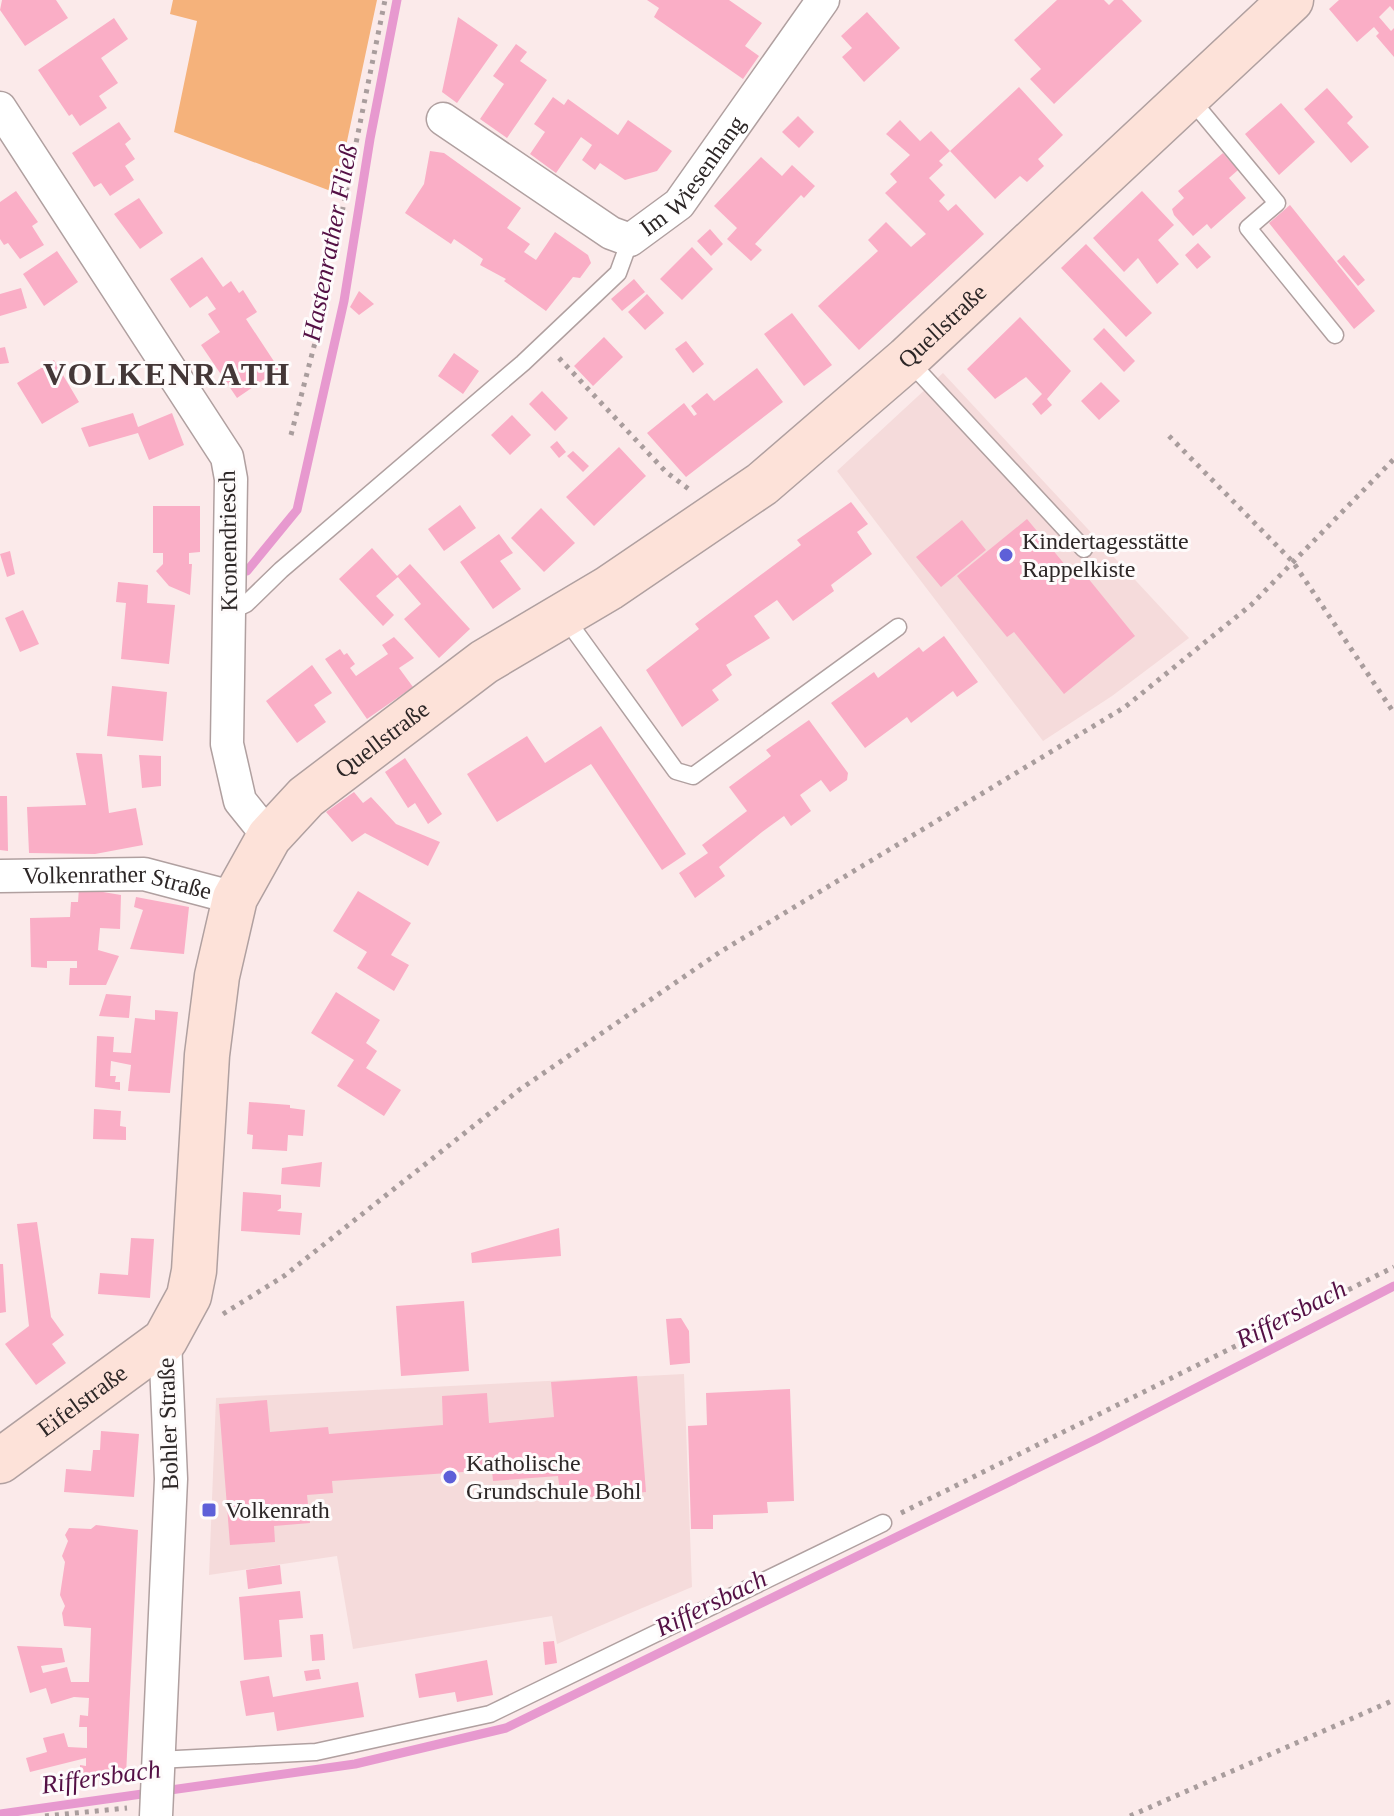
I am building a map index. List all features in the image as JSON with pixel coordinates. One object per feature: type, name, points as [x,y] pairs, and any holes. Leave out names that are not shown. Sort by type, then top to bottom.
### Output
[{"type":"main road","name":"Quellstraße","points":[[235,898],[269,837],[306,797],[471,671],[563,615],[762,484],[907,359],[1291,0]]},
{"type":"main road","name":"Bohler Straße","points":[[170,1332],[189,1296],[194,1271],[207,1055],[217,976],[235,898]]},
{"type":"main road","name":"Eifelstraße","points":[[0,1461],[170,1332]]},
{"type":"street","name":"Im Wiesenhang","points":[[443,119],[611,233],[630,240],[679,204],[810,5]]},
{"type":"street","name":"Kronendriesch","points":[[0,108],[227,457],[231,479],[231,611],[226,645],[227,744],[240,801],[269,837]]},
{"type":"street","name":"Volkenrather Straße","points":[[0,876],[144,874],[235,898]]},
{"type":"street","name":"Bohler Straße","points":[[156,1811],[171,1479],[170,1332]]},
{"type":"lane","points":[[1188,95],[1277,203],[1248,228],[1335,335]]},
{"type":"lane","points":[[231,611],[246,604],[281,570],[545,342],[618,273],[630,240]]},
{"type":"lane","points":[[907,359],[1084,549]]},
{"type":"lane","points":[[563,615],[676,771],[693,776],[898,627]]},
{"type":"lane","points":[[157,1760],[316,1752],[490,1714],[883,1523]]},
{"type":"path","points":[[291,435],[318,331],[385,0]]},
{"type":"path","points":[[545,342],[666,472],[692,492],[710,492],[723,511]]},
{"type":"path","points":[[1169,436],[1293,562],[1394,713]]},
{"type":"path","points":[[170,1332],[211,1321],[284,1276],[519,1090],[720,952],[1125,707],[1251,605],[1394,459]]},
{"type":"path","points":[[883,1523],[1394,1267]]},
{"type":"path","points":[[1130,1816],[1394,1700]]},
{"type":"path","points":[[45,1816],[156,1811]]},
{"type":"shaded area","points":[[173,0],[377,0],[336,193],[174,132],[197,21],[170,14]]},
{"type":"shaded area","name":"Kindertagesstätte Rappelkiste","points":[[943,373],[1189,638],[1112,696],[1043,741],[837,471]]},
{"type":"shaded area","name":"Katholische Grundschule Bohl","points":[[684,1374],[692,1587],[557,1644],[552,1616],[353,1649],[337,1556],[209,1575],[216,1398]]},
{"type":"building","points":[[2,0],[56,0],[68,18],[25,46],[0,10]]},
{"type":"building","points":[[647,0],[729,0],[762,23],[745,46],[759,56],[743,79],[654,17],[659,8]]},
{"type":"building","points":[[1057,0],[1104,0],[1109,5],[1114,0],[1122,0],[1142,21],[1054,104],[1030,79],[1041,69],[1014,40]]},
{"type":"building","points":[[1339,0],[1394,0],[1394,11],[1390,6],[1379,17],[1391,31],[1394,28],[1394,57],[1376,36],[1379,33],[1374,27],[1357,42],[1329,9]]},
{"type":"building","points":[[867,12],[900,48],[864,82],[842,57],[852,48],[841,36]]},
{"type":"building","points":[[458,17],[498,45],[457,103],[442,92]]},
{"type":"building","points":[[114,18],[128,39],[101,58],[118,83],[99,96],[107,108],[80,126],[72,114],[69,116],[38,70]]},
{"type":"building","points":[[516,44],[527,52],[520,61],[547,80],[507,138],[480,119],[504,84],[493,76]]},
{"type":"building","points":[[1019,87],[1063,135],[1038,159],[1044,166],[1027,182],[1020,176],[995,199],[950,151]]},
{"type":"building","points":[[1327,88],[1353,117],[1347,123],[1369,147],[1351,163],[1304,109]]},
{"type":"building","points":[[553,97],[564,105],[568,99],[618,135],[628,120],[672,151],[657,171],[625,180],[600,163],[595,170],[582,160],[592,145],[581,137],[556,173],[530,154],[545,132],[534,124]]},
{"type":"building","points":[[1281,103],[1315,142],[1279,175],[1245,134]]},
{"type":"building","points":[[798,116],[814,132],[799,148],[782,132]]},
{"type":"building","points":[[900,120],[920,141],[931,131],[950,151],[939,161],[943,165],[929,178],[945,195],[939,201],[948,211],[956,204],[984,234],[859,350],[818,306],[878,251],[868,240],[886,222],[911,247],[926,234],[885,193],[897,182],[890,174],[910,155],[886,134]]},
{"type":"building","points":[[119,122],[131,139],[125,144],[135,159],[125,166],[134,180],[110,196],[101,183],[94,187],[72,153]]},
{"type":"building","points":[[430,151],[444,153],[521,208],[507,228],[530,244],[524,252],[536,260],[555,232],[588,255],[591,263],[580,278],[573,277],[546,311],[504,281],[506,279],[480,265],[483,259],[454,239],[451,244],[405,213],[424,184]]},
{"type":"building","points":[[1223,153],[1238,170],[1229,178],[1246,198],[1211,229],[1207,224],[1193,236],[1172,209],[1184,198],[1178,191]]},
{"type":"building","points":[[761,157],[782,176],[792,165],[815,186],[804,198],[801,195],[755,244],[762,250],[751,261],[727,239],[737,228],[714,206]]},
{"type":"building","points":[[16,191],[38,222],[32,226],[44,245],[20,259],[8,243],[4,245],[0,239],[0,202]]},
{"type":"building","points":[[1142,191],[1174,225],[1158,240],[1179,264],[1157,284],[1138,258],[1124,272],[1093,238]]},
{"type":"building","points":[[139,198],[163,233],[140,249],[114,214]]},
{"type":"building","points":[[1290,205],[1375,311],[1354,329],[1269,223]]},
{"type":"building","points":[[710,229],[723,244],[711,256],[697,241]]},
{"type":"building","points":[[1198,243],[1211,257],[1197,269],[1185,255]]},
{"type":"building","points":[[1086,244],[1152,313],[1126,337],[1061,268]]},
{"type":"building","points":[[692,247],[713,269],[682,300],[660,279]]},
{"type":"building","points":[[57,251],[78,282],[44,306],[23,274]]},
{"type":"building","points":[[1344,255],[1365,280],[1358,286],[1337,261]]},
{"type":"building","points":[[202,257],[223,287],[231,281],[239,293],[243,290],[257,312],[246,319],[279,369],[237,398],[201,345],[220,332],[208,314],[216,309],[207,296],[190,308],[170,279]]},
{"type":"building","points":[[634,279],[645,292],[622,311],[611,299]]},
{"type":"building","points":[[21,288],[27,308],[0,316],[0,294]]},
{"type":"building","points":[[359,291],[374,304],[359,315],[350,307]]},
{"type":"building","points":[[647,294],[664,313],[645,330],[628,312]]},
{"type":"building","points":[[792,313],[832,365],[804,386],[764,334]]},
{"type":"building","points":[[1020,317],[1071,371],[1047,399],[1052,405],[1041,415],[1032,404],[1042,394],[1026,377],[995,399],[967,369]]},
{"type":"building","points":[[1104,328],[1135,361],[1124,372],[1093,339]]},
{"type":"building","points":[[604,337],[623,357],[593,386],[574,366]]},
{"type":"building","points":[[686,341],[704,364],[693,373],[675,349]]},
{"type":"building","points":[[5,347],[9,363],[0,364],[0,348]]},
{"type":"building","points":[[454,353],[479,371],[463,394],[438,376]]},
{"type":"building","points":[[54,360],[79,402],[42,424],[17,383]]},
{"type":"building","points":[[757,368],[783,402],[686,477],[647,433],[684,403],[694,416],[697,414],[691,406],[707,393],[714,401]]},
{"type":"building","points":[[1101,382],[1120,401],[1099,420],[1081,401]]},
{"type":"building","points":[[542,391],[568,418],[555,431],[529,404]]},
{"type":"building","points":[[133,413],[138,427],[172,413],[184,445],[149,460],[138,433],[89,447],[81,428]]},
{"type":"building","points":[[512,415],[531,435],[510,455],[491,435]]},
{"type":"building","points":[[557,441],[566,452],[559,458],[550,447]]},
{"type":"building","points":[[619,447],[646,476],[594,526],[566,497]]},
{"type":"building","points":[[573,451],[589,466],[583,472],[567,456]]},
{"type":"building","points":[[851,502],[868,524],[857,532],[872,554],[831,585],[834,591],[793,621],[777,600],[754,616],[770,638],[726,665],[732,675],[712,690],[719,700],[682,727],[646,670],[699,629],[695,624],[801,545],[797,540]]},
{"type":"building","points":[[460,505],[476,528],[444,551],[428,529]]},
{"type":"building","points":[[153,506],[200,506],[200,552],[189,553],[189,564],[192,564],[190,595],[169,586],[156,571],[163,564],[163,553],[153,553]]},
{"type":"building","points":[[541,508],[575,543],[544,572],[511,538]]},
{"type":"building","points":[[1027,519],[1076,578],[1083,572],[1135,636],[1064,694],[1014,632],[1007,637],[957,576]]},
{"type":"building","points":[[962,520],[986,550],[941,587],[916,557]]},
{"type":"building","points":[[499,534],[513,553],[500,561],[521,589],[493,609],[460,562]]},
{"type":"building","points":[[372,548],[398,577],[376,596],[394,615],[383,626],[339,579]]},
{"type":"building","points":[[10,551],[15,574],[7,577],[0,554]]},
{"type":"building","points":[[410,564],[470,629],[439,658],[404,619],[421,604],[397,576]]},
{"type":"building","points":[[118,582],[148,585],[147,603],[175,605],[169,664],[121,659],[126,603],[116,602]]},
{"type":"building","points":[[23,610],[39,644],[20,652],[5,618]]},
{"type":"building","points":[[944,636],[978,682],[957,697],[953,691],[911,723],[907,717],[865,748],[831,703],[874,672],[878,678],[919,647],[923,652]]},
{"type":"building","points":[[394,637],[414,658],[399,668],[413,687],[367,719],[325,659],[340,649],[355,664],[350,668],[356,676],[388,654],[382,645]]},
{"type":"building","points":[[312,665],[332,693],[314,705],[326,722],[297,743],[266,701]]},
{"type":"building","points":[[112,686],[167,692],[163,741],[107,736]]},
{"type":"building","points":[[809,720],[848,773],[847,780],[830,792],[821,780],[800,795],[811,811],[791,826],[784,816],[762,832],[719,867],[725,876],[695,898],[679,873],[708,853],[702,845],[747,811],[729,787],[771,756],[766,750]]},
{"type":"building","points":[[601,726],[686,854],[662,870],[591,764],[497,822],[467,774],[527,736],[545,763]]},
{"type":"building","points":[[76,753],[102,754],[109,813],[136,808],[143,845],[95,854],[29,853],[27,807],[86,805]]},
{"type":"building","points":[[139,755],[161,756],[161,786],[142,788]]},
{"type":"building","points":[[405,758],[442,814],[428,824],[415,803],[408,808],[385,772]]},
{"type":"building","points":[[354,792],[363,803],[371,797],[396,824],[440,842],[428,866],[365,833],[352,842],[326,812]]},
{"type":"building","points":[[0,796],[7,796],[8,851],[0,850]]},
{"type":"building","points":[[79,888],[121,895],[120,929],[100,928],[98,950],[119,956],[106,985],[69,985],[70,968],[77,968],[77,961],[47,961],[47,968],[31,967],[30,918],[70,917],[71,902],[78,902]]},
{"type":"building","points":[[358,891],[411,923],[391,955],[409,965],[394,991],[357,968],[367,952],[333,931]]},
{"type":"building","points":[[136,897],[189,907],[184,954],[130,949],[143,910],[134,907]]},
{"type":"building","points":[[336,992],[380,1020],[366,1043],[377,1051],[366,1068],[401,1090],[384,1116],[337,1086],[354,1060],[311,1033]]},
{"type":"building","points":[[106,994],[131,996],[129,1018],[99,1016]]},
{"type":"building","points":[[155,1010],[178,1012],[170,1093],[128,1091],[131,1065],[111,1061],[110,1076],[116,1076],[115,1082],[120,1082],[120,1090],[95,1087],[97,1036],[114,1037],[113,1052],[131,1053],[135,1018],[155,1020]]},
{"type":"building","points":[[249,1102],[290,1105],[290,1108],[305,1110],[303,1136],[288,1135],[287,1151],[252,1149],[253,1135],[247,1134]]},
{"type":"building","points":[[94,1109],[121,1111],[120,1126],[126,1127],[126,1140],[93,1139]]},
{"type":"building","points":[[322,1162],[320,1187],[281,1184],[282,1168]]},
{"type":"building","points":[[243,1192],[281,1195],[281,1208],[277,1211],[302,1213],[300,1235],[241,1231]]},
{"type":"building","points":[[37,1222],[51,1317],[64,1335],[52,1344],[66,1363],[36,1385],[5,1344],[29,1326],[17,1224]]},
{"type":"building","points":[[559,1228],[561,1256],[472,1263],[471,1253]]},
{"type":"building","points":[[131,1238],[154,1239],[150,1298],[98,1294],[100,1273],[128,1275]]},
{"type":"building","points":[[0,1264],[3,1264],[6,1312],[0,1313]]},
{"type":"building","points":[[464,1301],[469,1371],[401,1376],[396,1306]]},
{"type":"building","points":[[681,1318],[689,1331],[690,1363],[670,1365],[666,1319]]},
{"type":"building","points":[[637,1376],[646,1492],[561,1500],[558,1476],[493,1481],[492,1470],[332,1481],[333,1493],[307,1495],[310,1523],[274,1526],[275,1542],[230,1545],[219,1404],[267,1400],[270,1432],[328,1427],[329,1434],[443,1425],[442,1396],[487,1393],[489,1423],[554,1417],[551,1382]]},
{"type":"building","points":[[790,1389],[794,1501],[767,1502],[768,1513],[713,1515],[713,1529],[691,1529],[688,1426],[707,1425],[706,1393]]},
{"type":"building","points":[[101,1431],[139,1434],[134,1497],[64,1492],[66,1469],[91,1471],[93,1450],[100,1450]]},
{"type":"building","points":[[96,1525],[138,1530],[126,1775],[80,1773],[80,1765],[86,1766],[86,1758],[30,1772],[26,1758],[47,1752],[43,1738],[64,1733],[68,1747],[87,1748],[87,1727],[79,1727],[80,1715],[88,1716],[89,1698],[74,1697],[51,1704],[46,1688],[30,1693],[17,1646],[62,1648],[65,1662],[41,1666],[43,1673],[67,1667],[71,1682],[89,1682],[91,1628],[64,1626],[62,1613],[65,1606],[60,1595],[65,1562],[62,1556],[68,1541],[65,1535],[69,1528],[91,1529]]},
{"type":"building","points":[[280,1565],[282,1584],[248,1589],[246,1570]]},
{"type":"building","points":[[300,1591],[303,1618],[279,1620],[282,1657],[244,1660],[239,1597]]},
{"type":"building","points":[[323,1634],[325,1660],[312,1661],[310,1635]]},
{"type":"building","points":[[554,1641],[557,1663],[545,1665],[543,1642]]},
{"type":"building","points":[[487,1660],[493,1695],[457,1702],[455,1692],[419,1698],[415,1674]]},
{"type":"building","points":[[319,1669],[321,1679],[306,1681],[304,1671]]},
{"type":"building","points":[[269,1676],[273,1697],[358,1682],[364,1717],[277,1731],[274,1712],[246,1716],[240,1681]]},
{"type":"waterway","name":"Hastenrather Fließ","points":[[247,571],[297,510],[344,301],[370,139],[397,0]]},
{"type":"waterway","name":"Riffersbach","points":[[0,1814],[355,1764],[506,1728],[1097,1439],[1394,1286]]},
{"type":"place","name":"Kindertagesstätte Rappelkiste","points":[[1006,555]]},
{"type":"place","name":"Katholische Grundschule Bohl","points":[[450,1477]]},
{"type":"place","name":"Volkenrath","points":[[209,1510]]},
{"type":"district","name":"VOLKENRATH","points":[[167,374]]}]
